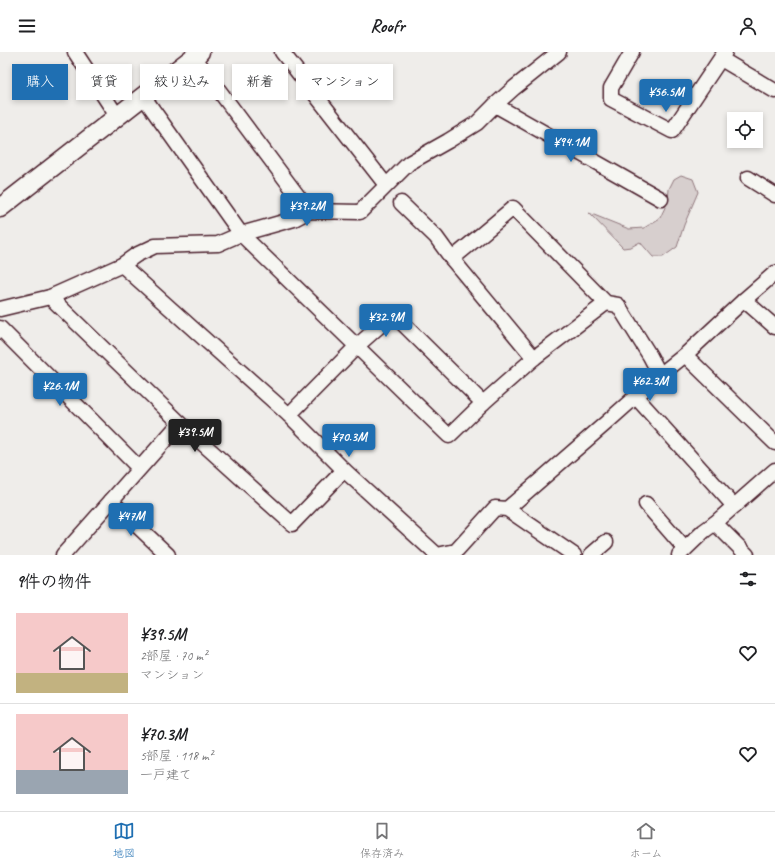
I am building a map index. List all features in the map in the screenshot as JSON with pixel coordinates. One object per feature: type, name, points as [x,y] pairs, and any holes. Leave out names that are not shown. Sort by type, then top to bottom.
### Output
[{"type":"main road","points":[[184,64],[198,53]]},
{"type":"main road","points":[[0,208],[140,98]]},
{"type":"street","points":[[75,52],[117,116]]},
{"type":"street","points":[[282,52],[386,185]]},
{"type":"street","points":[[0,309],[50,297],[122,265],[136,255],[155,246],[218,244],[241,234],[294,219],[309,211],[360,212],[409,163],[448,141],[477,122],[514,88],[559,52]]},
{"type":"street","points":[[632,52],[611,88],[611,99],[672,131],[723,55],[775,91]]},
{"type":"street","points":[[198,53],[309,211]]},
{"type":"street","points":[[146,100],[241,234],[449,436],[483,403],[534,358],[606,303]]},
{"type":"street","points":[[495,105],[660,199]]},
{"type":"street","points":[[748,178],[775,195]]},
{"type":"street","points":[[401,203],[436,238],[534,358]]},
{"type":"street","points":[[452,259],[512,208],[606,303],[618,305],[650,356],[660,375]]},
{"type":"street","points":[[122,265],[289,415],[344,470],[437,555],[456,551],[495,508],[507,509],[574,555]]},
{"type":"street","points":[[507,509],[660,375],[685,355],[775,273]]},
{"type":"street","points":[[50,297],[180,423],[292,524],[344,470]]},
{"type":"street","points":[[744,300],[775,327]]},
{"type":"street","points":[[289,415],[357,346],[393,314],[483,403]]},
{"type":"street","points":[[0,328],[139,468]]},
{"type":"street","points":[[685,355],[775,443]]},
{"type":"street","points":[[636,397],[734,506]]},
{"type":"street","points":[[63,555],[180,423]]},
{"type":"street","points":[[646,504],[682,552],[704,531],[775,470]]},
{"type":"street","points":[[111,500],[168,555]]},
{"type":"street","points":[[715,523],[747,555]]},
{"type":"street","points":[[591,555],[606,542]]},
{"type":"shaded area","points":[[681,175],[693,179],[698,192],[684,225],[677,247],[663,257],[653,257],[640,242],[631,247],[623,248],[589,213],[629,229],[644,228],[660,218],[668,201],[669,189],[674,179]]}]
